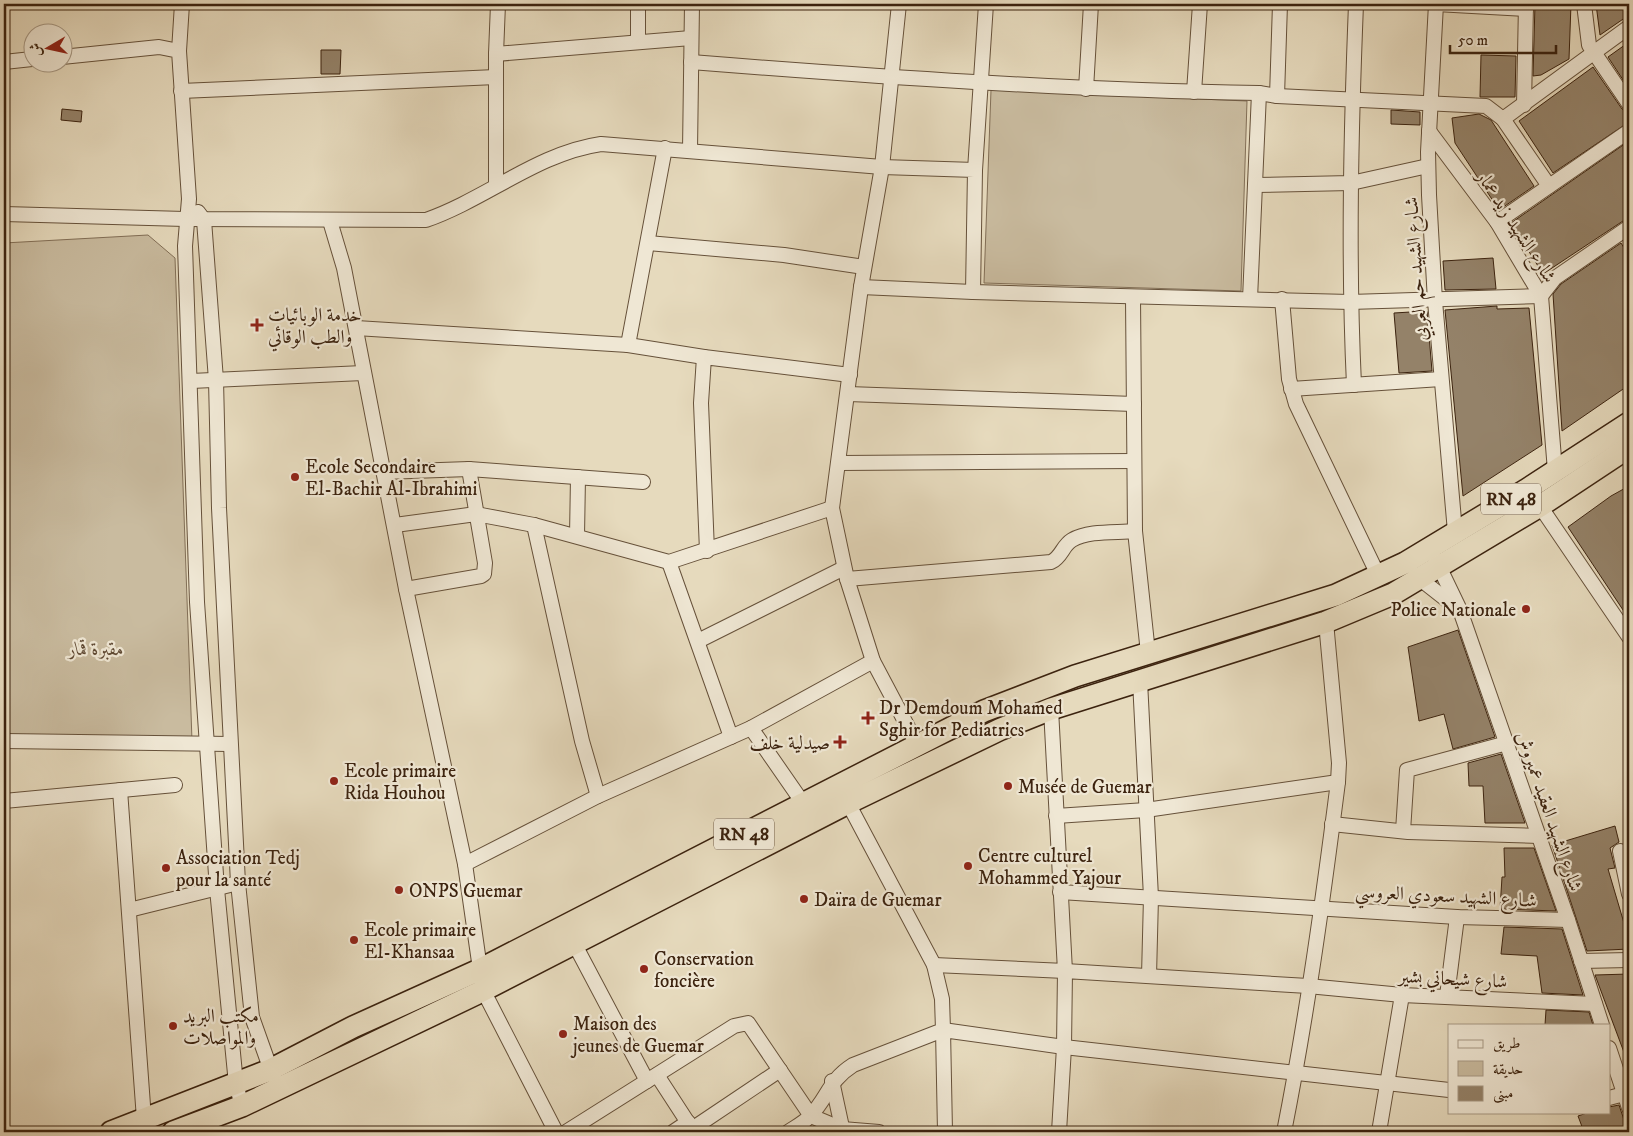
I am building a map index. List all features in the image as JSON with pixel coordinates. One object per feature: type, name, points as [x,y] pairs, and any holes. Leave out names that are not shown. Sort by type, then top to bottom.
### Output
[{"type":"highway","name":"RN 48","points":[[173,1132],[213,1125],[242,1106],[274,1079],[353,1027],[481,980],[574,942],[775,829],[803,803],[918,746],[984,710],[1056,682],[1327,598],[1379,577],[1405,564],[1629,423]]},
{"type":"highway","name":"RN 48","points":[[481,980],[775,829],[848,803],[1001,728],[1051,709],[1326,622],[1376,602],[1420,579],[1540,506],[1629,448]]},
{"type":"highway","name":"RN 48","points":[[110,1132],[236,1084],[274,1079]]},
{"type":"street","points":[[182,4],[179,51],[189,199],[185,219],[197,602],[217,889],[236,1084],[242,1106]]},
{"type":"street","points":[[496,184],[498,4]]},
{"type":"street","points":[[638,4],[638,42]]},
{"type":"street","points":[[690,150],[692,4]]},
{"type":"street","points":[[899,4],[882,167],[861,287],[840,463],[832,508],[845,573],[873,661],[918,746]]},
{"type":"street","points":[[973,292],[975,170],[983,83],[986,4]]},
{"type":"street","points":[[1086,89],[1091,4]]},
{"type":"street","points":[[1194,92],[1200,4]]},
{"type":"street","points":[[1277,96],[1280,4]]},
{"type":"street","points":[[1354,385],[1350,302],[1352,99],[1356,4]]},
{"type":"street","points":[[1436,4],[1526,6],[1524,104]]},
{"type":"street","name":"شـارع الشهيد حم العربي","points":[[1436,4],[1428,166],[1435,301],[1455,532]]},
{"type":"street","points":[[1584,4],[1589,45],[1629,104]]},
{"type":"street","points":[[1503,119],[1629,27]]},
{"type":"street","points":[[496,54],[691,38]]},
{"type":"street","points":[[72,55],[159,47],[179,51]]},
{"type":"street","points":[[4,62],[22,60]]},
{"type":"street","points":[[691,62],[890,78],[1086,89],[1258,93],[1277,96],[1486,106],[1503,119],[1548,186]]},
{"type":"street","points":[[181,91],[496,77]]},
{"type":"street","points":[[1250,299],[1258,93]]},
{"type":"street","name":"شارع الشهيد زيد عمار","points":[[1429,131],[1497,222],[1541,296],[1555,471]]},
{"type":"street","points":[[1497,222],[1629,131]]},
{"type":"street","points":[[4,214],[204,220],[426,220],[444,213],[496,184],[584,146],[601,144],[882,167],[975,170]]},
{"type":"street","points":[[628,345],[665,148]]},
{"type":"street","points":[[1255,185],[1351,184],[1428,166]]},
{"type":"street","points":[[189,199],[204,220],[216,380],[219,508],[238,883],[252,1017],[274,1079]]},
{"type":"street","points":[[330,221],[344,268],[406,589],[465,864],[481,980],[556,1132]]},
{"type":"street","points":[[861,287],[1133,298],[1282,299],[1350,302],[1435,301],[1541,296],[1555,278],[1627,233]]},
{"type":"street","points":[[648,243],[784,255],[864,267]]},
{"type":"street","points":[[1133,298],[1135,531],[1148,653]]},
{"type":"street","points":[[1282,299],[1291,389],[1296,404],[1379,577]]},
{"type":"street","points":[[356,328],[628,345],[850,375]]},
{"type":"street","points":[[704,356],[701,403],[707,551]]},
{"type":"street","points":[[190,380],[363,373]]},
{"type":"street","points":[[1291,389],[1441,379]]},
{"type":"street","points":[[848,394],[1134,404]]},
{"type":"street","points":[[840,463],[1134,461]]},
{"type":"street","points":[[383,472],[469,469],[643,482]]},
{"type":"street","points":[[406,589],[484,574],[485,563],[469,469]]},
{"type":"street","points":[[577,536],[578,477]]},
{"type":"street","points":[[1540,506],[1625,621],[1629,637]]},
{"type":"street","points":[[195,508],[219,508]]},
{"type":"street","points":[[395,525],[476,514],[534,525],[669,562],[707,551],[832,508]]},
{"type":"street","points":[[534,525],[582,741],[598,796]]},
{"type":"street","points":[[698,641],[845,573],[1051,562],[1058,559],[1066,545],[1073,540],[1084,536],[1135,531]]},
{"type":"street","name":"شارع الشهيد العقيد عميروش","points":[[1431,547],[1460,610],[1568,920],[1602,1024]]},
{"type":"street","points":[[669,562],[731,737]]},
{"type":"street","points":[[1405,564],[1420,579],[1460,610]]},
{"type":"street","points":[[1284,1132],[1296,1073],[1308,986],[1322,907],[1338,782],[1339,763],[1326,622]]},
{"type":"street","points":[[465,864],[598,796],[751,728],[873,661]]},
{"type":"street","points":[[1140,681],[1151,897],[1149,976]]},
{"type":"street","points":[[1051,709],[1064,971],[1064,1047],[1059,1132]]},
{"type":"street","points":[[751,728],[803,803]]},
{"type":"street","points":[[4,741],[230,744]]},
{"type":"street","points":[[1403,831],[1407,770],[1507,743]]},
{"type":"street","points":[[1056,816],[1146,810],[1338,782]]},
{"type":"street","points":[[4,801],[175,785]]},
{"type":"street","points":[[120,790],[144,1119]]},
{"type":"street","points":[[848,803],[934,965],[942,999],[945,1132]]},
{"type":"street","points":[[1332,824],[1403,831],[1539,836]]},
{"type":"street","points":[[1620,851],[1629,894]]},
{"type":"street","points":[[129,910],[238,883]]},
{"type":"street","name":"شـارع الشهيد سعودي العروسي","points":[[1060,892],[1457,917],[1568,920]]},
{"type":"street","points":[[1447,996],[1457,917]]},
{"type":"street","points":[[574,942],[652,1078],[691,1128]]},
{"type":"street","points":[[1581,961],[1629,960]]},
{"type":"street","name":"شارع شيحاني بشير","points":[[934,965],[1308,986],[1402,995],[1595,1004]]},
{"type":"street","points":[[1379,1132],[1402,995]]},
{"type":"street","points":[[228,1006],[250,1003]]},
{"type":"street","points":[[566,1132],[734,1026],[744,1023],[750,1024],[811,1116],[843,1131],[879,1132]]},
{"type":"street","points":[[788,1132],[811,1116],[832,1081],[853,1065],[943,1030],[1064,1047],[1448,1090]]},
{"type":"street","points":[[1610,1050],[1623,1073],[1624,1094],[1629,1108]]},
{"type":"street","points":[[673,1132],[691,1128],[780,1070]]},
{"type":"street","points":[[832,1081],[843,1131]]},
{"type":"street","points":[[1610,1098],[1624,1094]]},
{"type":"green space","points":[[991,90],[1247,101],[1241,291],[984,283]]},
{"type":"green space","name":"مقبرة قمار","points":[[148,235],[175,258],[192,741],[4,739],[4,243]]},
{"type":"building","points":[[1535,4],[1571,4],[1569,59],[1541,75],[1533,76]]},
{"type":"building","points":[[1596,4],[1629,4],[1629,15],[1600,35]]},
{"type":"building","points":[[1629,42],[1629,89],[1608,57]]},
{"type":"building","points":[[321,50],[341,50],[340,74],[321,74]]},
{"type":"building","points":[[1481,55],[1516,56],[1515,97],[1480,97]]},
{"type":"building","points":[[1593,67],[1622,109],[1629,113],[1629,122],[1553,173],[1519,121]]},
{"type":"building","points":[[62,109],[82,111],[81,122],[61,120]]},
{"type":"building","points":[[1391,110],[1420,112],[1420,125],[1391,124]]},
{"type":"building","points":[[1479,114],[1491,120],[1534,186],[1499,210],[1455,143],[1452,118]]},
{"type":"building","points":[[1629,141],[1629,217],[1543,274],[1511,223]]},
{"type":"building","points":[[1621,243],[1629,256],[1629,385],[1562,431],[1553,294],[1561,284]]},
{"type":"building","points":[[1493,258],[1496,289],[1445,290],[1443,261]]},
{"type":"building","points":[[1497,306],[1497,309],[1529,308],[1542,445],[1463,496],[1445,310]]},
{"type":"building","points":[[1427,311],[1432,371],[1399,373],[1394,313]]},
{"type":"building","points":[[1629,486],[1629,619],[1568,527],[1611,496]]},
{"type":"building","points":[[1458,630],[1495,737],[1453,749],[1444,714],[1419,721],[1408,647]]},
{"type":"building","points":[[1501,754],[1525,823],[1485,823],[1483,786],[1469,786],[1468,763]]},
{"type":"building","points":[[1615,826],[1619,842],[1610,848],[1615,868],[1608,869],[1629,940],[1629,949],[1587,951],[1552,845]]},
{"type":"building","points":[[1504,848],[1534,848],[1556,911],[1500,909],[1502,877],[1505,877]]},
{"type":"building","points":[[1504,927],[1562,929],[1583,995],[1542,993],[1537,956],[1501,954]]},
{"type":"building","points":[[1629,974],[1629,1063],[1628,1063],[1595,975]]},
{"type":"building","points":[[1546,1010],[1589,1012],[1593,1024],[1545,1024]]},
{"type":"building","points":[[1619,1105],[1628,1132],[1584,1132],[1578,1116],[1584,1114],[1610,1114],[1610,1107]]},
{"type":"place","name":"خدمة الوبائيات والطب الوقائي","points":[[257,325]]},
{"type":"place","name":"Ecole Secondaire El-Bachir Al-Ibrahimi","points":[[295,477]]},
{"type":"place","name":"Police Nationale","points":[[1526,609]]},
{"type":"place","name":"Dr Demdoum Mohamed Sghir for Pediatrics","points":[[868,718]]},
{"type":"place","name":"صيدلية خلف","points":[[840,742]]},
{"type":"place","name":"Ecole primaire Rida Houhou","points":[[334,781]]},
{"type":"place","name":"Musée de Guemar","points":[[1008,786]]},
{"type":"place","name":"Centre culturel Mohammed Yajour","points":[[968,866]]},
{"type":"place","name":"Association Tedj pour la santé","points":[[166,868]]},
{"type":"place","name":"ONPS Guemar","points":[[399,890]]},
{"type":"place","name":"Daïra de Guemar","points":[[804,899]]},
{"type":"place","name":"Ecole primaire El-Khansaa","points":[[354,940]]},
{"type":"place","name":"Conservation foncière","points":[[644,969]]},
{"type":"place","name":"مكتب البريد والمواصلات","points":[[173,1026]]},
{"type":"place","name":"Maison des jeunes de Guemar","points":[[563,1034]]}]
